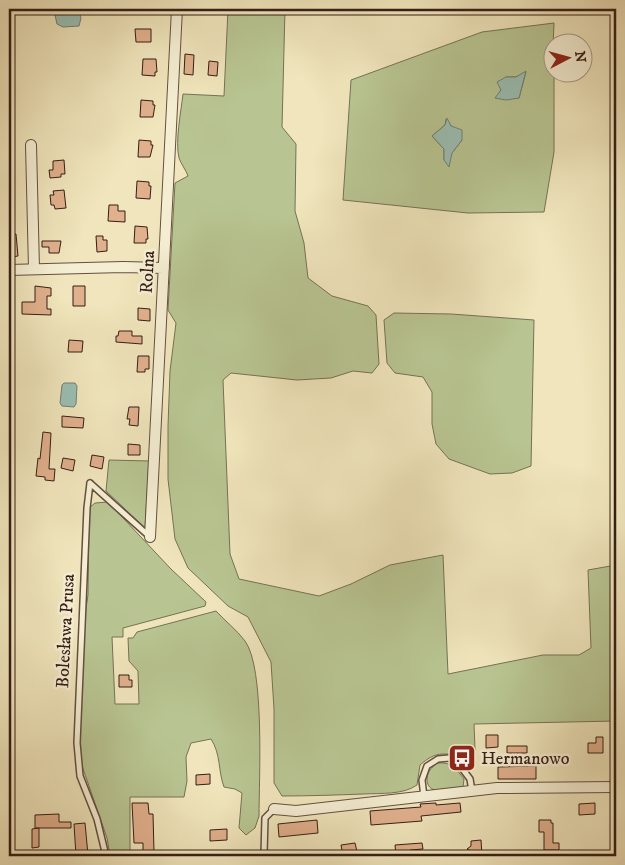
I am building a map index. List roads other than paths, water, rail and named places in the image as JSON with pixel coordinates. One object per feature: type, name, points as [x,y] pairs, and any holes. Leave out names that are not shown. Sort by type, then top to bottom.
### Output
[{"type":"street","name":"Rolna","points":[[150,537],[176,9]]},
{"type":"street","points":[[31,145],[34,269]]},
{"type":"street","points":[[9,270],[123,266],[164,268]]},
{"type":"street","points":[[274,808],[296,811],[497,788],[616,787]]},
{"type":"lane","name":"Bolesława Prusa","points":[[106,856],[97,819],[80,776],[77,743],[86,528],[90,483],[150,537]]},
{"type":"lane","points":[[424,797],[422,780],[427,766],[438,758],[449,758],[458,763],[470,780],[472,791]]},
{"type":"lane","points":[[264,854],[265,818],[274,808]]},
{"type":"water","points":[[56,9],[75,9],[79,11],[81,18],[79,26],[63,27],[57,24]]},
{"type":"water","points":[[526,71],[519,98],[506,100],[495,98],[501,90],[497,82],[506,77],[516,77]]},
{"type":"water","points":[[447,118],[451,126],[462,130],[462,140],[452,153],[449,167],[444,160],[444,149],[432,136],[445,125]]},
{"type":"water","points":[[64,383],[75,383],[77,386],[76,404],[74,407],[62,406],[60,403],[62,385]]},
{"type":"place","name":"Hermanowo","points":[[462,758]]}]
